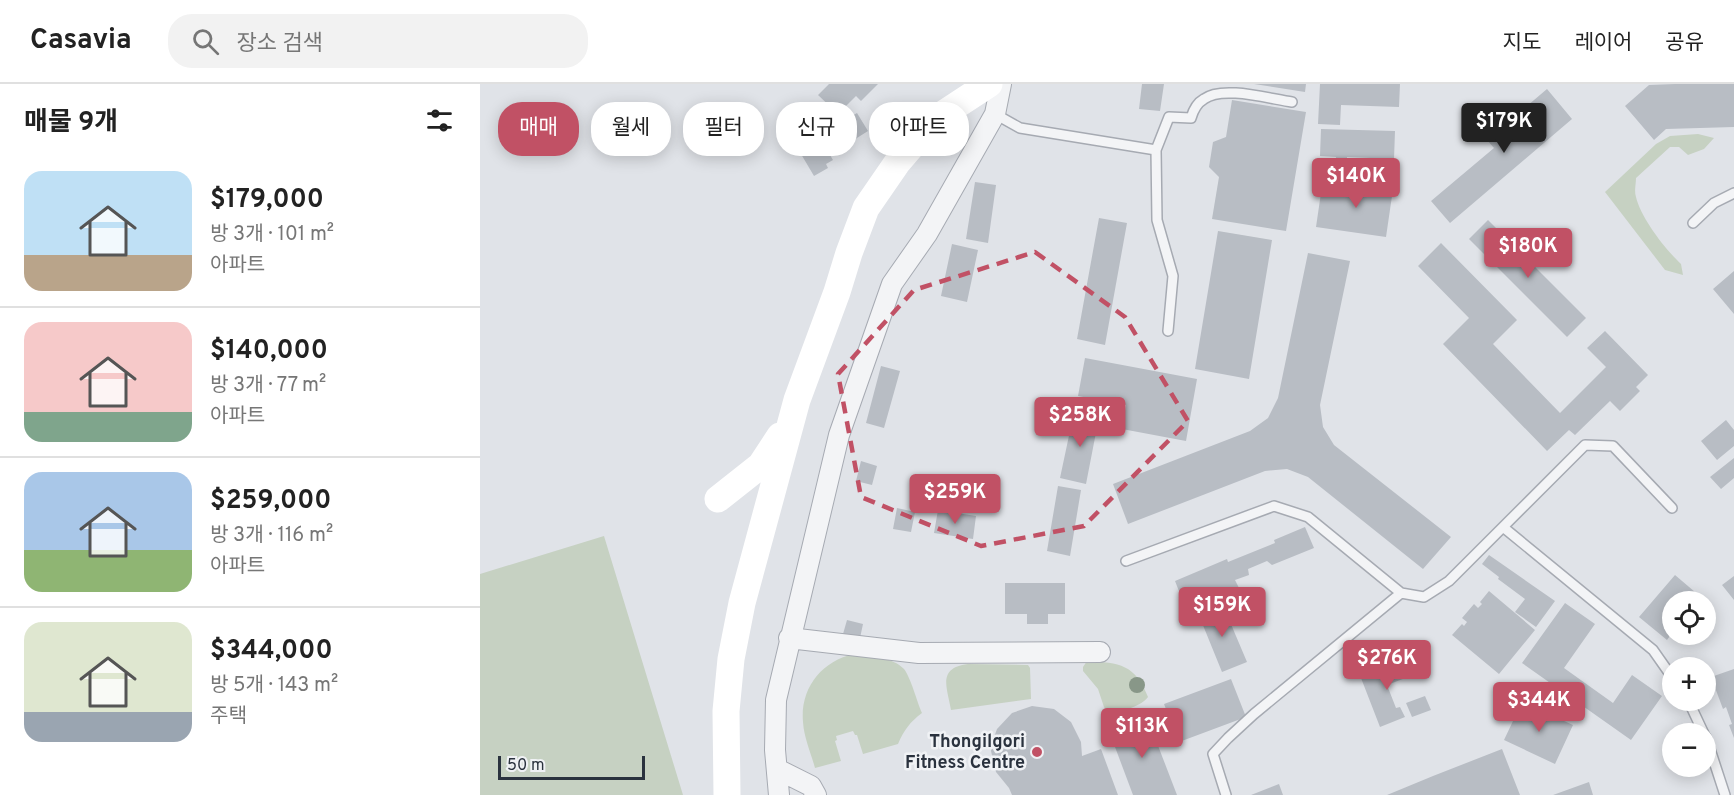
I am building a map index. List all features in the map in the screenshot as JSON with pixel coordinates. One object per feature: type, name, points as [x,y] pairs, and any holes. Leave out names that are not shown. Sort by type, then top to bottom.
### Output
[{"type":"main road","points":[[727,795],[726,711],[731,659],[742,603],[798,400],[849,253],[866,208],[897,163],[934,120],[989,84]]},
{"type":"main road","points":[[718,499],[761,465],[778,440],[798,400]]},
{"type":"street","points":[[779,795],[775,750],[776,700],[839,435],[892,284],[927,234],[995,114],[1001,84]]},
{"type":"street","points":[[789,638],[919,653],[1100,652]]},
{"type":"street","points":[[777,769],[811,786],[816,795]]},
{"type":"lane","points":[[1168,331],[1173,276],[1157,220],[1156,150],[1169,117],[1191,118],[1194,110],[1204,98],[1214,94],[1229,93],[1292,102]]},
{"type":"lane","points":[[995,114],[1020,128],[1156,150]]},
{"type":"lane","points":[[1693,223],[1714,203],[1734,193]]},
{"type":"lane","points":[[1126,561],[1274,506],[1308,517],[1401,593],[1424,597],[1449,581],[1585,445],[1613,446],[1672,508]]},
{"type":"lane","points":[[1503,527],[1653,650],[1662,663]]},
{"type":"lane","points":[[1226,795],[1213,754],[1254,714],[1401,593]]},
{"type":"lane","points":[[1716,768],[1725,795]]},
{"type":"highlighted area","points":[[1035,252],[1125,317],[1188,421],[1084,526],[981,546],[861,497],[838,374],[914,290]]},
{"type":"green space","points":[[1698,134],[1714,138],[1704,149],[1688,155],[1679,147],[1670,147],[1636,178],[1635,195],[1643,214],[1661,242],[1681,264],[1683,275],[1665,270],[1605,192],[1656,144],[1670,136]]},
{"type":"green space","points":[[604,536],[683,795],[480,795],[480,574]]},
{"type":"green space","points":[[854,654],[874,656],[894,662],[904,669],[922,713],[908,727],[898,744],[863,754],[857,735],[853,731],[836,736],[835,741],[841,761],[815,768],[804,728],[805,698],[815,678],[823,670],[832,663]]},
{"type":"green space","points":[[1087,661],[1125,667],[1138,678],[1148,697],[1130,708],[1108,712],[1098,689],[1083,671]]},
{"type":"green space","points":[[968,664],[1028,665],[1031,699],[951,710],[946,686],[948,674],[958,666]]},
{"type":"building","points":[[829,84],[878,84],[861,101],[856,96],[850,102],[825,102],[818,95]]},
{"type":"building","points":[[1142,84],[1164,84],[1160,111],[1139,109]]},
{"type":"building","points":[[1254,84],[1306,84],[1305,92]]},
{"type":"building","points":[[1320,84],[1400,84],[1399,107],[1341,105],[1340,125],[1318,124]]},
{"type":"building","points":[[1734,84],[1734,127],[1666,129],[1654,140],[1625,106],[1649,85]]},
{"type":"building","points":[[1547,89],[1572,119],[1450,223],[1431,201],[1494,148],[1487,140]]},
{"type":"building","points":[[1232,100],[1306,112],[1286,231],[1212,219],[1219,177],[1209,167],[1213,142],[1226,137]]},
{"type":"building","points":[[857,113],[868,131],[857,138]]},
{"type":"building","points":[[1321,129],[1395,131],[1394,159],[1347,157],[1347,168],[1335,168],[1336,157],[1320,156]]},
{"type":"building","points":[[802,156],[831,156],[833,160],[826,164],[828,168],[814,176]]},
{"type":"building","points":[[1365,176],[1382,178],[1380,195],[1392,196],[1386,237],[1316,227],[1322,186],[1363,191]]},
{"type":"building","points":[[975,182],[996,185],[988,243],[966,239]]},
{"type":"building","points":[[1099,218],[1127,223],[1105,345],[1077,339]]},
{"type":"building","points":[[1488,220],[1586,318],[1567,337],[1469,239]]},
{"type":"building","points":[[1218,231],[1272,240],[1249,379],[1195,369]]},
{"type":"building","points":[[1441,243],[1517,320],[1493,344],[1560,413],[1606,367],[1587,348],[1605,331],[1648,375],[1636,387],[1640,391],[1620,411],[1610,401],[1575,435],[1569,430],[1547,451],[1443,344],[1469,318],[1418,266]]},
{"type":"building","points":[[952,244],[978,250],[967,302],[941,296]]},
{"type":"building","points":[[1308,253],[1350,261],[1320,405],[1323,427],[1334,445],[1451,537],[1423,569],[1308,477],[1287,469],[1265,471],[1128,524],[1113,484],[1250,431],[1268,418],[1278,398]]},
{"type":"building","points":[[1734,271],[1734,314],[1713,289]]},
{"type":"building","points":[[1085,358],[1197,379],[1186,441],[1122,429],[1126,405],[1078,396]]},
{"type":"building","points":[[881,366],[900,371],[884,428],[866,423]]},
{"type":"building","points":[[1074,412],[1099,417],[1086,484],[1060,478]]},
{"type":"building","points":[[1726,420],[1734,430],[1734,446],[1717,460],[1701,441]]},
{"type":"building","points":[[1734,458],[1734,478],[1721,489],[1710,477]]},
{"type":"building","points":[[861,461],[877,466],[872,485],[856,481]]},
{"type":"building","points":[[1058,486],[1081,490],[1070,556],[1047,551]]},
{"type":"building","points":[[897,508],[915,512],[911,532],[893,529]]},
{"type":"building","points":[[938,510],[976,516],[973,539],[934,533]]},
{"type":"building","points":[[1305,527],[1314,548],[1272,565],[1267,561],[1248,569],[1249,575],[1235,580],[1239,588],[1186,609],[1175,581],[1227,559],[1228,562],[1275,543],[1274,540]]},
{"type":"building","points":[[1489,555],[1555,601],[1536,627],[1515,612],[1525,599],[1482,564]]},
{"type":"building","points":[[1675,575],[1694,591],[1662,591],[1662,636],[1639,617]]},
{"type":"building","points":[[1734,576],[1734,600],[1722,585]]},
{"type":"building","points":[[1005,583],[1065,583],[1065,614],[1048,614],[1048,624],[1027,624],[1027,614],[1005,614]]},
{"type":"building","points":[[1489,591],[1535,630],[1499,674],[1452,635],[1462,624],[1464,626],[1467,622],[1462,618],[1474,604],[1478,608],[1482,604],[1480,602]]},
{"type":"building","points":[[1222,603],[1247,662],[1222,672],[1198,613]]},
{"type":"building","points":[[1565,603],[1595,624],[1564,668],[1613,703],[1632,675],[1662,696],[1631,740],[1522,663]]},
{"type":"building","points":[[847,620],[863,624],[860,638],[843,634]]},
{"type":"building","points":[[1410,659],[1416,674],[1387,685],[1396,708],[1400,707],[1405,717],[1380,727],[1361,678]]},
{"type":"building","points":[[1734,669],[1734,738],[1726,707],[1723,709],[1716,690],[1716,675]]},
{"type":"building","points":[[1231,679],[1246,717],[1179,742],[1164,704]]},
{"type":"building","points":[[1425,696],[1431,710],[1412,717],[1406,703]]},
{"type":"building","points":[[1522,702],[1573,725],[1555,764],[1504,740]]},
{"type":"building","name":"Thongilgori Fitness Centre","points":[[1032,706],[1054,709],[1071,722],[1081,742],[1082,756],[1101,749],[1118,795],[1012,795],[996,772],[991,751],[993,740],[997,729],[1012,713]]},
{"type":"building","points":[[1147,717],[1177,795],[1133,795],[1109,731]]},
{"type":"building","points":[[1502,749],[1520,795],[1387,795],[1433,776]]},
{"type":"building","points":[[1589,782],[1593,795],[1553,795]]},
{"type":"building","points":[[1279,784],[1283,795],[1251,795]]},
{"type":"place","name":"Thongilgori Fitness Centre","points":[[1037,752]]}]
